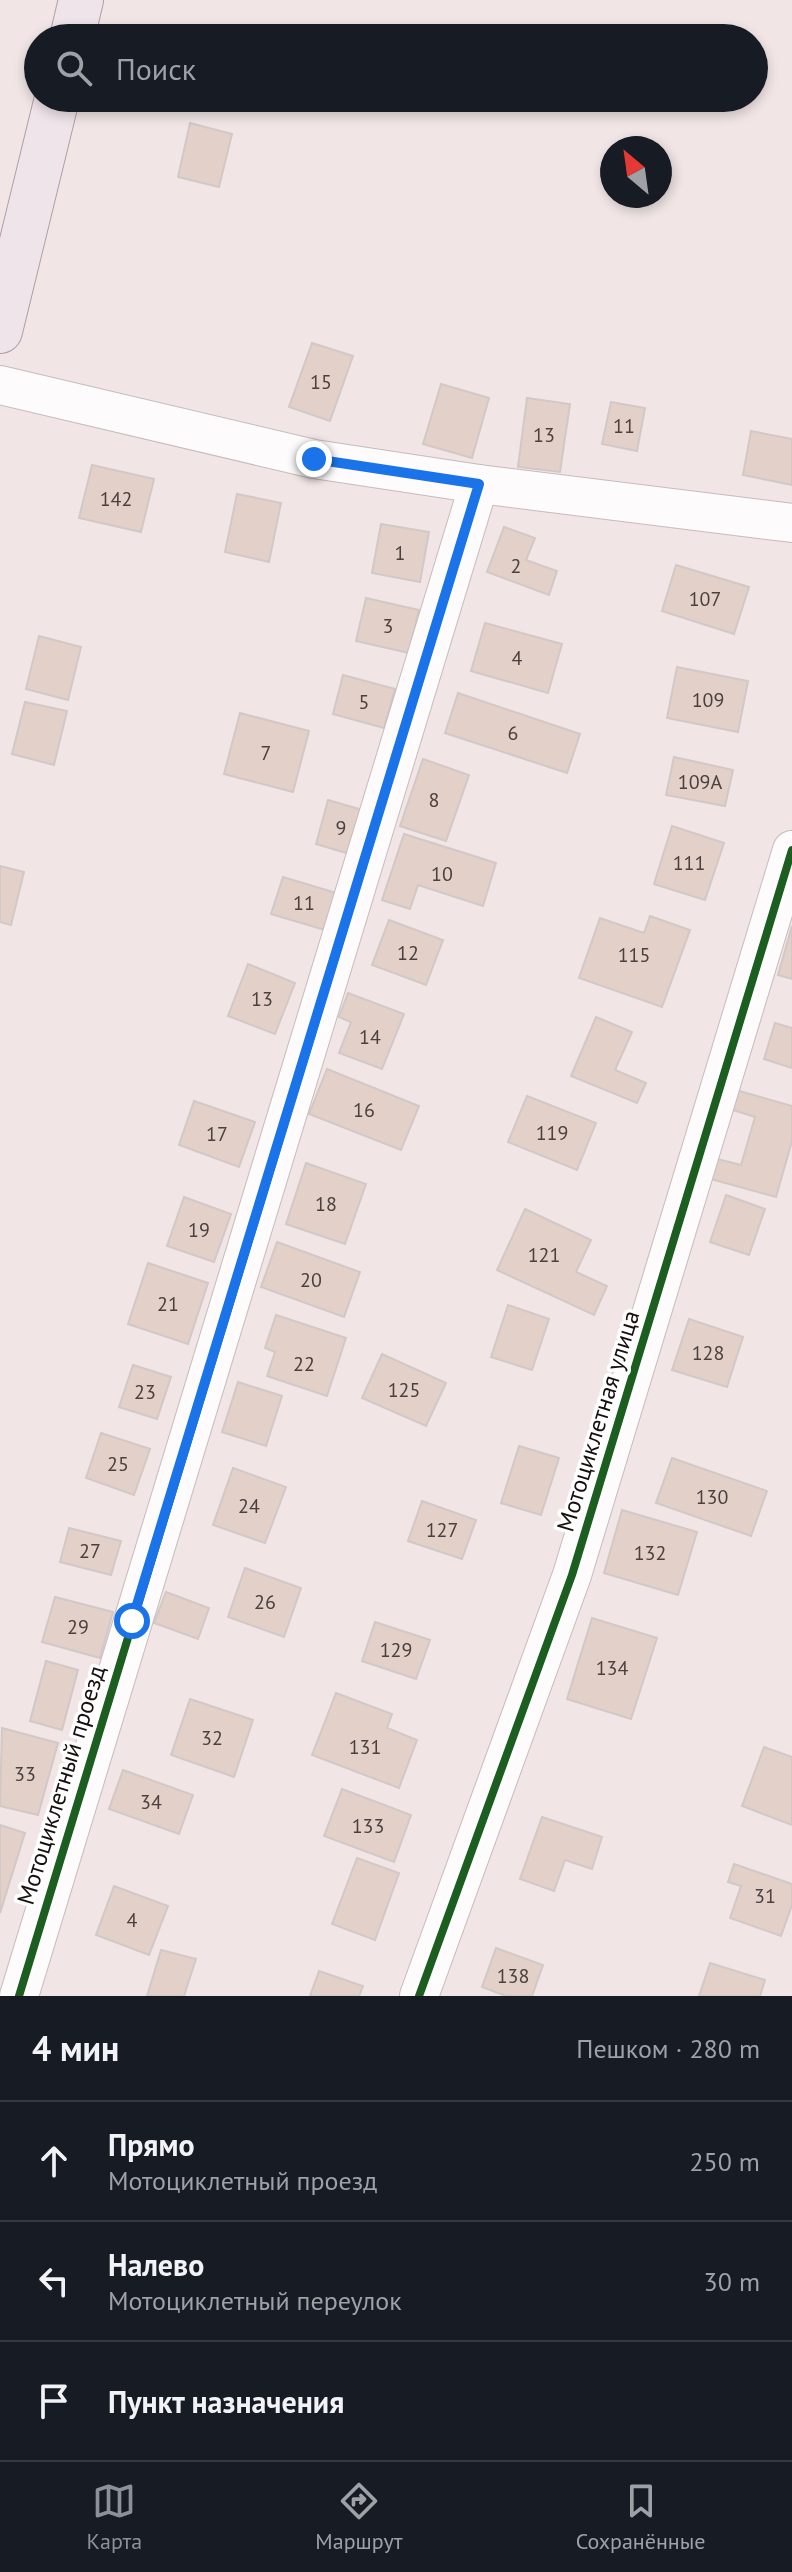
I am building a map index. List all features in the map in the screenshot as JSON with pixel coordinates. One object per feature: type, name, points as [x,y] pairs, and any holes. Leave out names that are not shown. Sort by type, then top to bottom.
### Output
[{"type":"main road","points":[[75,24],[81,0]]},
{"type":"main road","points":[[0,331],[54,112]]},
{"type":"street","points":[[0,385],[314,459],[479,484],[792,523]]},
{"type":"street","name":"Мотоциклетный проезд","points":[[19,1996],[479,484]]},
{"type":"street","name":"Мотоциклетная улица","points":[[419,1996],[572,1575],[792,850]]},
{"type":"building","points":[[190,123],[232,134],[219,187],[178,177]]},
{"type":"building","points":[[312,343],[353,356],[330,421],[289,407]]},
{"type":"building","points":[[441,384],[489,398],[472,458],[423,444]]},
{"type":"building","points":[[527,398],[570,404],[560,472],[518,467]]},
{"type":"building","points":[[611,402],[645,408],[637,451],[602,444]]},
{"type":"building","points":[[751,431],[792,439],[792,485],[743,475]]},
{"type":"building","points":[[92,465],[154,479],[141,532],[79,518]]},
{"type":"building","points":[[237,494],[281,503],[269,562],[225,552]]},
{"type":"building","points":[[381,524],[429,532],[420,582],[372,573]]},
{"type":"building","points":[[504,527],[535,538],[526,560],[557,571],[549,595],[487,572]]},
{"type":"building","points":[[676,565],[749,587],[734,634],[662,611]]},
{"type":"building","points":[[366,598],[419,610],[409,653],[356,641]]},
{"type":"building","points":[[485,623],[562,644],[548,693],[471,671]]},
{"type":"building","points":[[39,636],[81,647],[68,700],[26,689]]},
{"type":"building","points":[[677,667],[748,681],[738,732],[667,718]]},
{"type":"building","points":[[343,675],[395,689],[384,728],[333,714]]},
{"type":"building","points":[[458,693],[580,734],[567,773],[445,733]]},
{"type":"building","points":[[25,702],[67,711],[54,765],[12,754]]},
{"type":"building","points":[[240,713],[309,731],[293,792],[224,774]]},
{"type":"building","points":[[674,757],[733,770],[725,806],[666,795]]},
{"type":"building","points":[[423,759],[469,775],[446,841],[400,826]]},
{"type":"building","points":[[328,800],[366,811],[353,855],[316,844]]},
{"type":"building","points":[[672,826],[724,843],[705,900],[654,884]]},
{"type":"building","points":[[404,834],[496,863],[483,906],[418,885],[410,909],[382,900]]},
{"type":"building","points":[[0,866],[24,872],[11,925],[0,922]]},
{"type":"building","points":[[283,877],[336,893],[325,930],[271,914]]},
{"type":"building","points":[[650,916],[690,930],[662,1007],[579,978],[600,918],[644,933]]},
{"type":"building","points":[[389,920],[443,940],[426,985],[372,965]]},
{"type":"building","points":[[792,926],[792,979],[778,975]]},
{"type":"building","points":[[248,964],[295,983],[275,1034],[228,1016]]},
{"type":"building","points":[[348,993],[404,1014],[382,1069],[339,1053],[351,1022],[339,1017]]},
{"type":"building","points":[[596,1017],[632,1032],[615,1070],[646,1083],[637,1103],[571,1076]]},
{"type":"building","points":[[775,1023],[792,1028],[792,1068],[764,1059]]},
{"type":"building","points":[[327,1069],[419,1106],[401,1150],[309,1114]]},
{"type":"building","points":[[736,1090],[792,1106],[792,1141],[776,1197],[711,1179],[717,1159],[741,1165],[755,1117],[730,1109]]},
{"type":"building","points":[[527,1096],[596,1123],[577,1170],[508,1142]]},
{"type":"building","points":[[194,1101],[255,1122],[239,1167],[179,1145]]},
{"type":"building","points":[[306,1163],[366,1184],[345,1244],[286,1224]]},
{"type":"building","points":[[726,1195],[765,1209],[749,1255],[710,1242]]},
{"type":"building","points":[[184,1197],[231,1214],[214,1262],[167,1246]]},
{"type":"building","points":[[525,1209],[591,1240],[576,1272],[607,1286],[594,1315],[497,1270]]},
{"type":"building","points":[[277,1242],[360,1272],[344,1317],[261,1287]]},
{"type":"building","points":[[148,1263],[208,1283],[188,1344],[128,1324]]},
{"type":"building","points":[[508,1305],[549,1319],[532,1370],[491,1357]]},
{"type":"building","points":[[276,1315],[346,1338],[327,1396],[267,1376],[275,1352],[265,1348]]},
{"type":"building","points":[[689,1319],[743,1337],[727,1387],[672,1370]]},
{"type":"building","points":[[382,1354],[446,1383],[426,1426],[362,1398]]},
{"type":"building","points":[[133,1365],[171,1377],[157,1419],[119,1407]]},
{"type":"building","points":[[238,1382],[282,1396],[266,1446],[222,1432]]},
{"type":"building","points":[[101,1433],[150,1449],[134,1495],[86,1478]]},
{"type":"building","points":[[519,1446],[559,1458],[541,1515],[501,1503]]},
{"type":"building","points":[[672,1458],[767,1491],[751,1536],[656,1503]]},
{"type":"building","points":[[233,1468],[286,1487],[265,1543],[213,1525]]},
{"type":"building","points":[[422,1501],[476,1520],[462,1559],[408,1541]]},
{"type":"building","points":[[622,1510],[697,1532],[678,1595],[604,1573]]},
{"type":"building","points":[[69,1528],[121,1541],[111,1575],[60,1562]]},
{"type":"building","points":[[245,1568],[301,1588],[284,1637],[228,1617]]},
{"type":"building","points":[[166,1592],[209,1608],[198,1639],[154,1623]]},
{"type":"building","points":[[55,1597],[113,1612],[100,1658],[42,1642]]},
{"type":"building","points":[[592,1618],[657,1638],[631,1719],[567,1699]]},
{"type":"building","points":[[375,1622],[430,1640],[416,1679],[362,1661]]},
{"type":"building","points":[[46,1661],[78,1670],[62,1730],[30,1721]]},
{"type":"building","points":[[336,1693],[392,1714],[387,1728],[417,1740],[399,1788],[312,1755]]},
{"type":"building","points":[[190,1699],[253,1720],[234,1777],[171,1755]]},
{"type":"building","points":[[2,1728],[58,1743],[38,1815],[0,1806]]},
{"type":"building","points":[[764,1747],[792,1757],[792,1825],[742,1806]]},
{"type":"building","points":[[123,1770],[193,1795],[179,1834],[109,1809]]},
{"type":"building","points":[[342,1789],[411,1815],[394,1862],[324,1836]]},
{"type":"building","points":[[542,1817],[602,1837],[592,1869],[565,1860],[554,1891],[520,1879]]},
{"type":"building","points":[[0,1825],[25,1833],[0,1913]]},
{"type":"building","points":[[357,1858],[399,1873],[375,1940],[332,1924]]},
{"type":"building","points":[[734,1864],[792,1884],[792,1905],[781,1936],[730,1918],[741,1886],[728,1882]]},
{"type":"building","points":[[114,1886],[168,1906],[149,1955],[96,1935]]},
{"type":"building","points":[[496,1948],[543,1965],[532,1996],[506,1996],[482,1987]]},
{"type":"building","points":[[161,1950],[196,1959],[184,1996],[147,1996]]},
{"type":"building","points":[[710,1963],[765,1980],[760,1996],[699,1996]]},
{"type":"building","points":[[319,1971],[363,1986],[359,1996],[310,1996]]},
{"type":"cycle path","points":[[19,1996],[479,484]]},
{"type":"cycle path","points":[[419,1996],[572,1575],[792,850]]},
{"type":"route","points":[[132,1621],[479,484],[314,459]]}]
